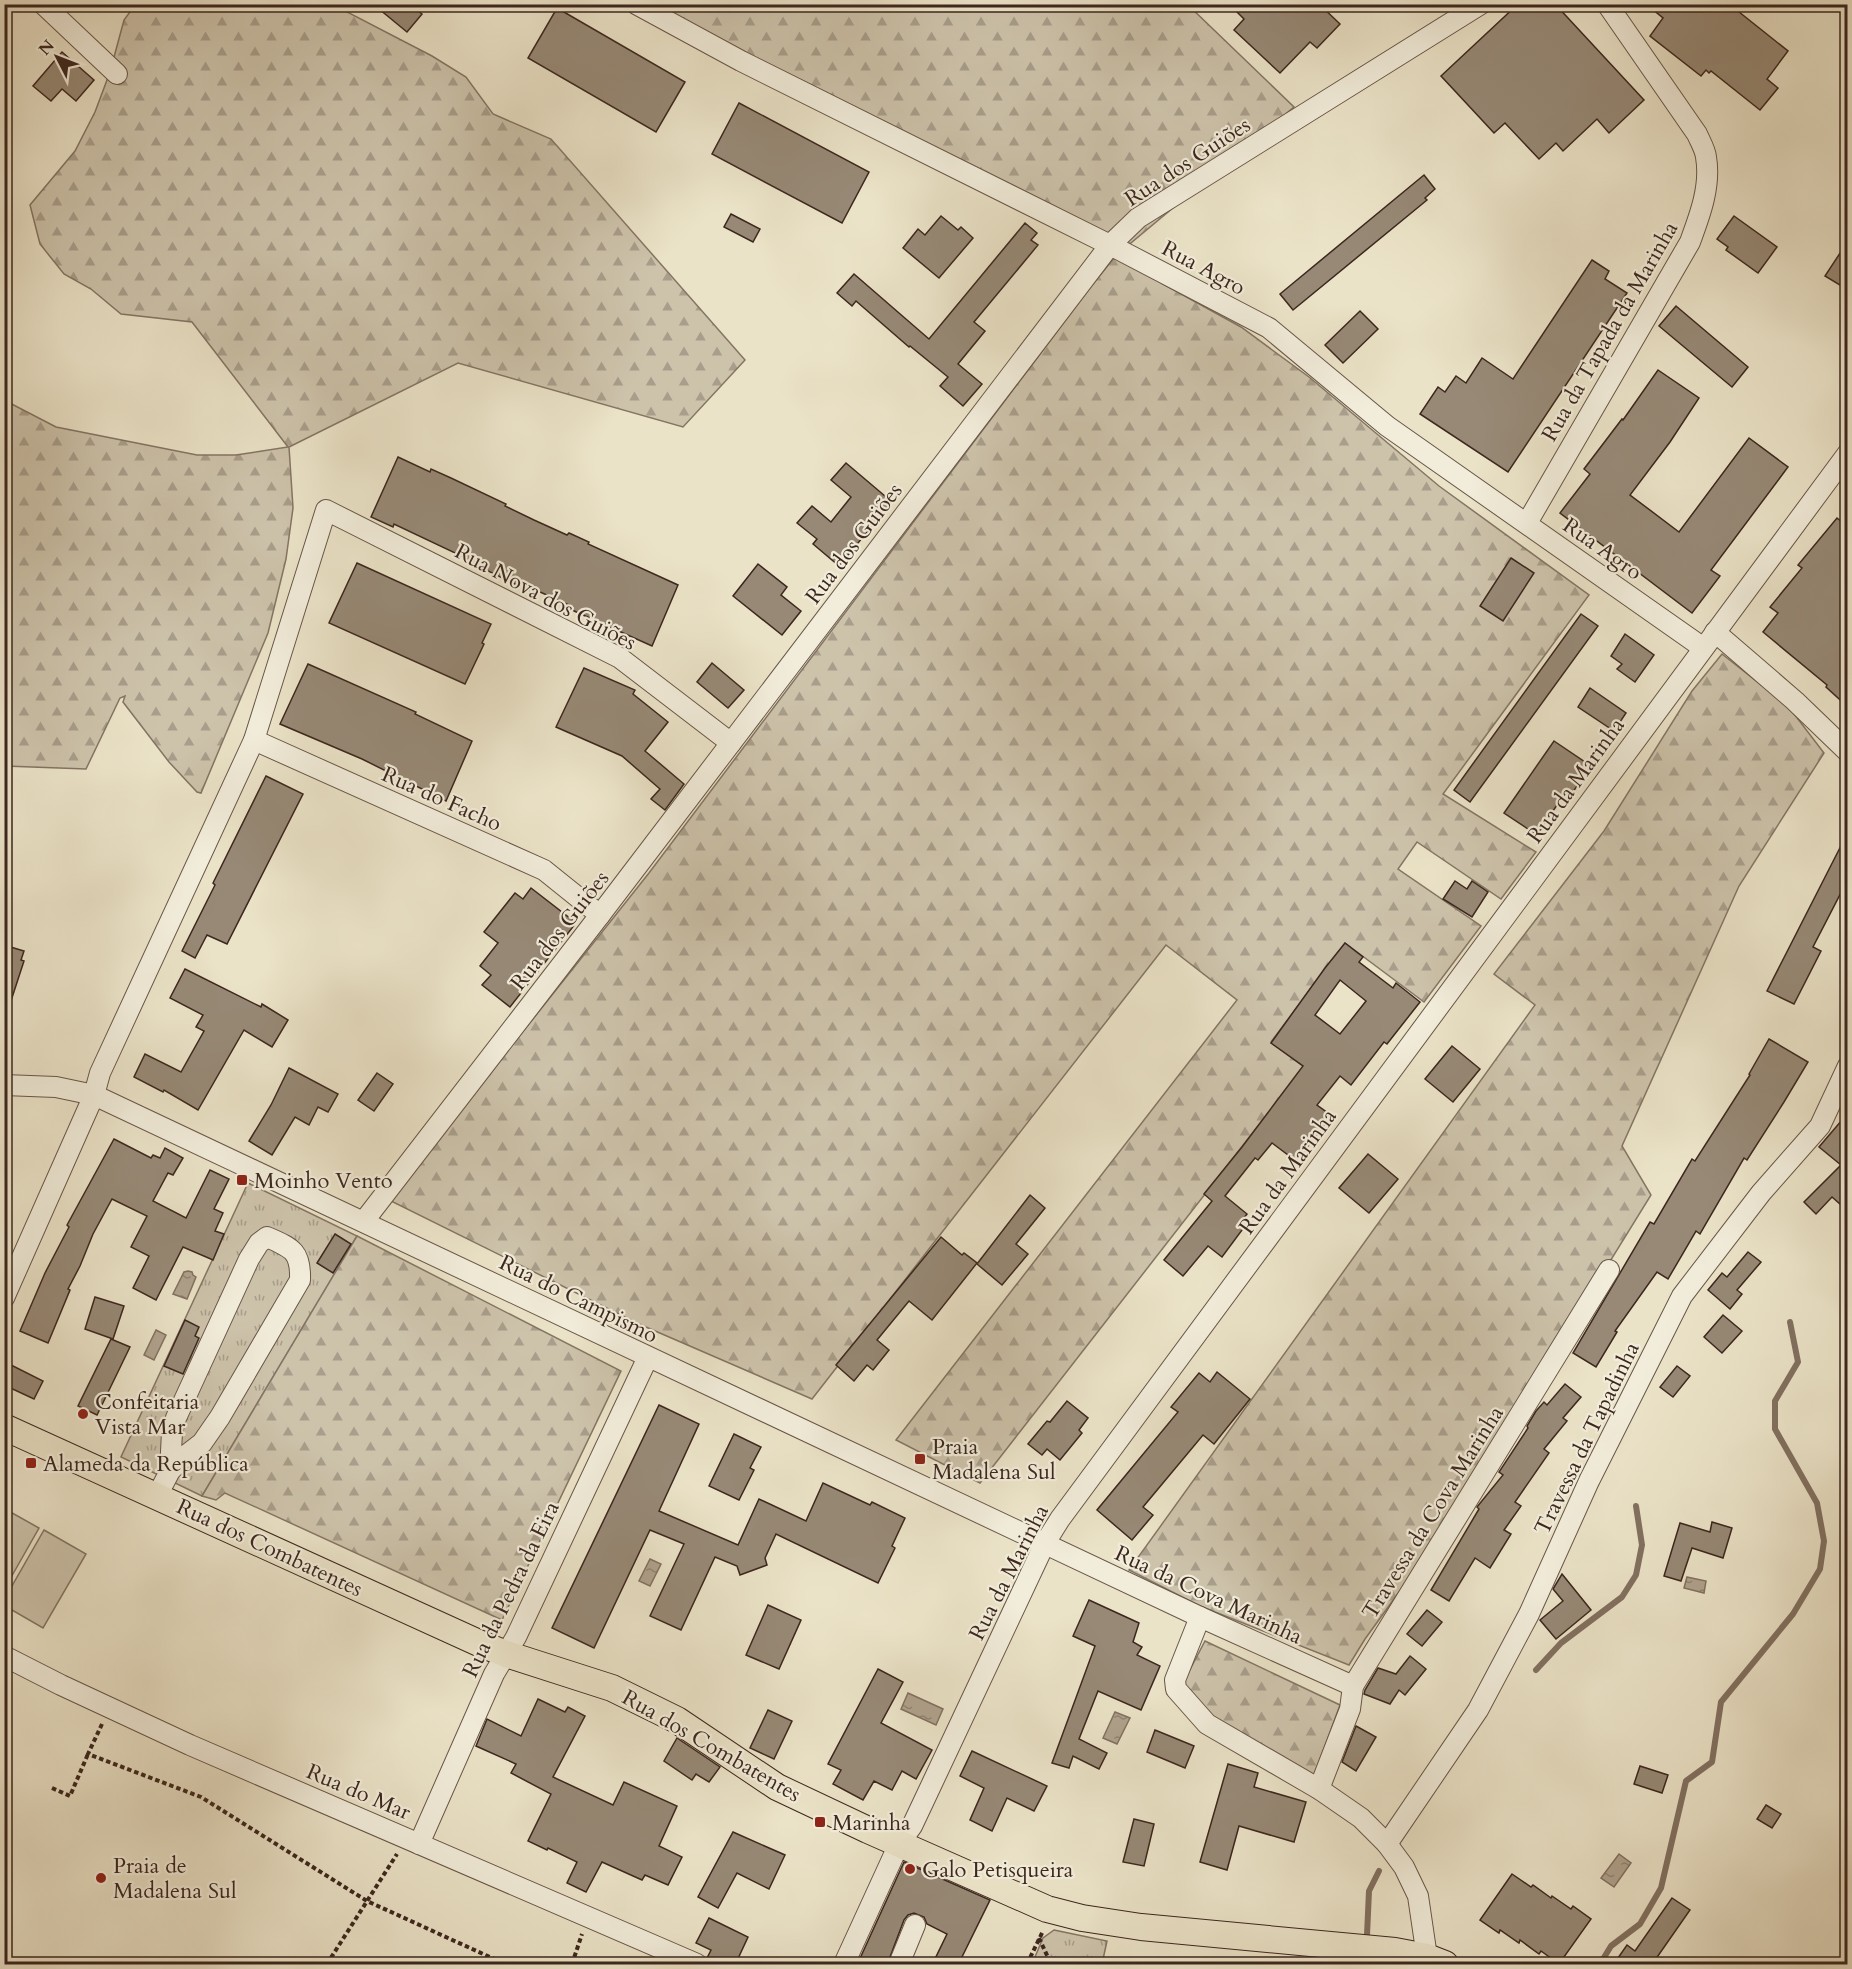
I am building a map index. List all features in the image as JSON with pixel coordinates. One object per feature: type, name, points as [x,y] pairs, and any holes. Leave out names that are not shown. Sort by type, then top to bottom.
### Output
[{"type":"main road","name":"Rua dos Combatentes","points":[[4,1426],[459,1634],[506,1654],[612,1688],[677,1719],[777,1787],[1047,1909],[1082,1918],[1141,1928],[1395,1951],[1436,1961]]},
{"type":"street","points":[[43,4],[117,74]]},
{"type":"street","name":"Rua Agro","points":[[636,4],[741,61],[1110,245],[1269,328],[1387,426],[1702,648]]},
{"type":"street","name":"Rua dos Guiões","points":[[364,1221],[1110,245],[1138,218],[1481,4]]},
{"type":"street","name":"Rua da Tapada da Marinha","points":[[1527,523],[1690,242],[1701,212],[1707,183],[1706,156],[1697,134],[1607,4]]},
{"type":"street","name":"Rua da Marinha","points":[[844,1965],[899,1844],[912,1826],[1045,1543],[1060,1519],[1848,453]]},
{"type":"street","name":"Rua Nova dos Guiões","points":[[254,740],[326,510],[620,658],[731,743]]},
{"type":"street","points":[[1715,632],[1796,701],[1848,752]]},
{"type":"street","points":[[4,1298],[94,1095],[100,1073],[254,740]]},
{"type":"street","name":"Rua do Facho","points":[[254,740],[544,870],[600,915]]},
{"type":"street","name":"Travessa da Tapadinha","points":[[1387,1844],[1478,1710],[1529,1614],[1589,1480],[1682,1296],[1761,1193],[1820,1126],[1848,1066]]},
{"type":"street","name":"Rua do Campismo","points":[[4,1085],[56,1088],[94,1095],[364,1221],[648,1358],[1045,1543]]},
{"type":"street","points":[[158,1496],[170,1471],[202,1443],[220,1417],[300,1280],[301,1262],[294,1252],[267,1237],[259,1243],[249,1259],[176,1418],[172,1432],[170,1471]]},
{"type":"street","name":"Travessa da Cova Marinha","points":[[1319,1790],[1350,1709],[1353,1686],[1609,1270]]},
{"type":"street","name":"Rua da Pedra da Eira","points":[[419,1844],[494,1674],[516,1637],[648,1358]]},
{"type":"street","name":"Rua da Cova Marinha","points":[[1045,1543],[1200,1617],[1353,1686]]},
{"type":"street","points":[[1200,1617],[1175,1680],[1176,1689],[1207,1724],[1319,1790],[1361,1818],[1387,1844],[1404,1867],[1418,1896],[1436,1961]]},
{"type":"street","name":"Rua do Mar","points":[[4,1656],[61,1685],[190,1744],[697,1965]]},
{"type":"street","points":[[899,1965],[915,1925]]},
{"type":"path","points":[[52,1788],[70,1796],[104,1721]]},
{"type":"path","points":[[88,1754],[201,1797],[368,1901],[505,1965]]},
{"type":"path","points":[[327,1965],[400,1850]]},
{"type":"path","points":[[572,1965],[584,1929]]},
{"type":"path","points":[[1027,1965],[1038,1937],[1044,1929]]},
{"type":"path","points":[[1038,1937],[1051,1965]]},
{"type":"green space","points":[[135,5],[339,5],[347,12],[432,56],[466,77],[493,114],[551,139],[745,360],[683,427],[458,363],[289,447],[293,508],[286,559],[268,633],[201,793],[197,792],[169,762],[123,702],[125,696],[120,698],[86,769],[5,766],[4,400],[56,427],[197,455],[236,455],[288,447],[192,322],[121,314],[91,289],[64,274],[40,244],[30,205],[75,151],[95,112],[110,72],[124,20]]},
{"type":"green space","points":[[653,5],[1188,5],[1294,107],[1119,253],[1163,284],[1241,327],[1309,377],[1439,486],[1589,595],[1443,794],[1536,852],[1501,899],[1417,842],[1398,869],[1481,926],[1424,1002],[1345,943],[1271,1042],[1304,1067],[980,1483],[896,1440],[1237,1000],[1166,945],[812,1399],[639,1324],[389,1200],[649,873],[1118,253]]},
{"type":"green space","points":[[1722,654],[1788,706],[1824,753],[1739,886],[1622,1146],[1651,1195],[1444,1530],[1365,1639],[1349,1665],[1200,1606],[1129,1570],[1535,1005],[1494,974],[1604,831],[1692,691]]},
{"type":"green space","points":[[248,1183],[357,1236],[202,1496],[121,1457]]},
{"type":"green space","points":[[357,1236],[621,1371],[502,1620],[225,1493],[216,1500],[202,1496]]},
{"type":"green space","points":[[5,1509],[39,1528],[5,1588]]},
{"type":"green space","points":[[44,1530],[86,1554],[43,1628],[5,1606],[4,1600]]},
{"type":"green space","points":[[1205,1641],[1340,1705],[1314,1776],[1207,1717],[1183,1683]]},
{"type":"green space","points":[[1054,1930],[1107,1941],[1102,1964],[1032,1964],[1043,1938]]},
{"type":"water","points":[[188,1271],[196,1277],[187,1299],[173,1294],[184,1272]]},
{"type":"water","points":[[156,1330],[166,1335],[154,1360],[144,1355]]},
{"type":"water","points":[[650,1559],[661,1564],[650,1586],[639,1581]]},
{"type":"water","points":[[1687,1577],[1706,1581],[1704,1593],[1684,1588]]},
{"type":"water","points":[[908,1693],[943,1709],[936,1725],[901,1709]]},
{"type":"water","points":[[1115,1712],[1130,1718],[1117,1744],[1103,1738]]},
{"type":"water","points":[[1619,1854],[1631,1863],[1614,1887],[1601,1878]]},
{"type":"building","points":[[373,4],[410,4],[422,14],[407,32]]},
{"type":"building","points":[[1229,4],[1319,4],[1340,24],[1317,48],[1310,42],[1280,73],[1234,30],[1244,19]]},
{"type":"building","points":[[1518,4],[1555,4],[1644,100],[1609,133],[1597,119],[1563,151],[1556,143],[1539,159],[1505,123],[1494,133],[1441,76]]},
{"type":"building","points":[[1646,4],[1729,4],[1788,51],[1767,79],[1778,88],[1760,110],[1711,71],[1709,73],[1706,70],[1701,76],[1650,36],[1663,18]]},
{"type":"building","points":[[557,8],[685,82],[656,132],[528,58]]},
{"type":"building","points":[[62,52],[94,80],[76,101],[62,89],[51,101],[33,86]]},
{"type":"building","points":[[739,103],[869,172],[842,223],[712,154]]},
{"type":"building","points":[[1424,175],[1435,189],[1425,198],[1427,200],[1293,310],[1280,294]]},
{"type":"building","points":[[731,214],[760,229],[753,242],[724,227]]},
{"type":"building","points":[[941,216],[958,230],[961,227],[973,238],[939,278],[903,248],[918,229],[925,235]]},
{"type":"building","points":[[1734,216],[1777,247],[1758,273],[1726,250],[1728,247],[1717,239]]},
{"type":"building","points":[[1025,223],[1037,233],[1031,240],[1038,245],[974,322],[985,331],[958,364],[982,384],[963,406],[940,386],[948,377],[856,301],[852,306],[837,293],[854,274],[929,339]]},
{"type":"building","points":[[1848,241],[1848,290],[1825,276]]},
{"type":"building","points":[[1592,260],[1609,271],[1605,279],[1627,293],[1508,472],[1420,414],[1438,387],[1445,392],[1456,376],[1466,383],[1482,358],[1513,379]]},
{"type":"building","points":[[1676,306],[1748,367],[1732,387],[1659,326]]},
{"type":"building","points":[[1360,311],[1378,329],[1343,363],[1325,345]]},
{"type":"building","points":[[1658,370],[1699,398],[1670,442],[1630,495],[1679,532],[1749,438],[1788,467],[1711,570],[1720,576],[1692,613],[1560,513],[1590,474],[1584,469],[1623,420]]},
{"type":"building","points":[[398,457],[430,472],[431,469],[451,478],[534,520],[589,542],[588,544],[678,585],[652,646],[572,610],[573,607],[538,591],[537,594],[515,584],[486,570],[487,568],[394,524],[393,527],[371,517]]},
{"type":"building","points":[[846,463],[892,502],[839,566],[813,544],[817,539],[797,523],[812,506],[831,522],[851,497],[831,480]]},
{"type":"building","points":[[1837,518],[1848,527],[1848,707],[1826,687],[1827,685],[1763,632],[1778,613],[1770,607],[1802,568],[1798,565]]},
{"type":"building","points":[[1511,558],[1534,573],[1503,621],[1480,606]]},
{"type":"building","points":[[357,563],[491,624],[465,684],[329,623]]},
{"type":"building","points":[[758,564],[787,587],[781,595],[801,611],[782,635],[733,596]]},
{"type":"building","points":[[1581,614],[1598,626],[1470,802],[1454,790]]},
{"type":"building","points":[[1625,634],[1654,655],[1635,682],[1617,669],[1622,664],[1611,656]]},
{"type":"building","points":[[712,663],[744,690],[728,708],[697,682]]},
{"type":"building","points":[[308,664],[416,712],[415,714],[472,741],[446,801],[362,759],[280,724]]},
{"type":"building","points":[[584,668],[635,690],[633,694],[668,722],[645,751],[684,784],[665,810],[651,799],[660,789],[622,756],[556,727]]},
{"type":"building","points":[[1590,688],[1626,713],[1614,731],[1578,707]]},
{"type":"building","points":[[1554,741],[1591,766],[1568,799],[1563,796],[1537,835],[1504,813]]},
{"type":"building","points":[[266,776],[303,794],[227,944],[207,935],[195,958],[182,951]]},
{"type":"building","points":[[1848,832],[1848,879],[1813,947],[1821,951],[1794,1004],[1767,991]]},
{"type":"building","points":[[1455,881],[1467,889],[1472,881],[1488,892],[1472,917],[1443,899]]},
{"type":"building","points":[[531,888],[576,923],[510,1007],[482,985],[491,975],[480,966],[498,943],[484,932],[515,893],[523,899]]},
{"type":"building","points":[[1345,943],[1363,957],[1359,962],[1393,988],[1396,983],[1420,1002],[1387,1044],[1384,1042],[1351,1085],[1340,1076],[1317,1105],[1332,1116],[1296,1161],[1272,1143],[1258,1160],[1255,1158],[1225,1196],[1247,1214],[1240,1223],[1245,1226],[1222,1257],[1208,1246],[1183,1276],[1164,1260],[1212,1201],[1204,1194],[1303,1066],[1271,1043]],"holes":[[[1340,980],[1366,1001],[1340,1034],[1315,1015]]]},
{"type":"building","points":[[4,945],[24,951],[21,960],[24,961],[8,1010],[4,1010]]},
{"type":"building","points":[[185,969],[261,1007],[262,1004],[288,1020],[272,1047],[244,1030],[198,1110],[164,1090],[163,1092],[134,1077],[145,1054],[181,1072],[204,1031],[196,1027],[203,1015],[170,998]]},
{"type":"building","points":[[1769,1039],[1808,1062],[1747,1160],[1744,1158],[1700,1234],[1696,1231],[1668,1279],[1657,1272],[1615,1331],[1617,1332],[1596,1367],[1573,1353],[1650,1222],[1654,1224],[1692,1159],[1695,1161],[1750,1075]]},
{"type":"building","points":[[1452,1046],[1480,1069],[1453,1102],[1425,1079]]},
{"type":"building","points":[[289,1068],[338,1094],[328,1112],[318,1107],[309,1125],[295,1117],[272,1155],[249,1141],[271,1105]]},
{"type":"building","points":[[377,1073],[393,1084],[374,1111],[358,1100]]},
{"type":"building","points":[[1848,1113],[1848,1211],[1832,1197],[1816,1214],[1804,1202],[1841,1165],[1819,1147]]},
{"type":"building","points":[[114,1139],[151,1158],[153,1155],[160,1158],[165,1148],[183,1158],[173,1175],[168,1173],[153,1201],[186,1218],[210,1170],[229,1179],[214,1209],[223,1213],[215,1231],[224,1234],[213,1260],[183,1247],[156,1300],[133,1288],[149,1256],[131,1247],[147,1216],[112,1199],[68,1289],[70,1290],[48,1343],[20,1331],[45,1273],[69,1227],[67,1225]]},
{"type":"building","points":[[1368,1154],[1398,1179],[1369,1213],[1339,1188]]},
{"type":"building","points":[[1030,1195],[1045,1208],[1016,1244],[1028,1254],[1002,1285],[977,1264]]},
{"type":"building","points":[[335,1234],[351,1244],[333,1273],[317,1263]]},
{"type":"building","points":[[941,1237],[962,1255],[964,1253],[977,1263],[932,1320],[909,1301],[877,1340],[889,1350],[873,1370],[867,1365],[854,1381],[836,1365]]},
{"type":"building","points":[[1748,1252],[1761,1262],[1737,1290],[1742,1294],[1730,1309],[1708,1290],[1722,1273],[1727,1277]]},
{"type":"building","points":[[95,1297],[124,1306],[113,1339],[85,1329]]},
{"type":"building","points":[[1723,1315],[1742,1331],[1722,1353],[1704,1337]]},
{"type":"building","points":[[185,1320],[199,1327],[195,1336],[199,1338],[183,1374],[164,1366]]},
{"type":"building","points":[[111,1339],[130,1347],[97,1415],[78,1406]]},
{"type":"building","points":[[9,1364],[43,1381],[34,1399],[4,1385],[4,1373]]},
{"type":"building","points":[[1677,1366],[1690,1376],[1673,1397],[1660,1387]]},
{"type":"building","points":[[1217,1372],[1250,1399],[1214,1444],[1203,1435],[1143,1507],[1153,1515],[1132,1540],[1097,1510],[1178,1412],[1171,1407],[1199,1373],[1210,1382]]},
{"type":"building","points":[[1565,1384],[1581,1397],[1563,1418],[1567,1421],[1544,1449],[1549,1453],[1515,1502],[1521,1506],[1504,1530],[1511,1534],[1490,1568],[1475,1558],[1449,1601],[1431,1590],[1479,1509],[1477,1507],[1503,1475],[1499,1472],[1528,1428],[1536,1411],[1544,1402],[1547,1405]]},
{"type":"building","points":[[1067,1401],[1088,1418],[1079,1430],[1082,1433],[1060,1460],[1047,1449],[1042,1455],[1028,1444]]},
{"type":"building","points":[[659,1405],[699,1424],[659,1511],[738,1545],[759,1499],[806,1521],[823,1483],[905,1518],[892,1546],[895,1548],[878,1583],[776,1534],[765,1558],[767,1565],[740,1575],[737,1566],[715,1557],[681,1630],[650,1616],[684,1544],[650,1530],[594,1648],[552,1628]]},
{"type":"building","points":[[734,1434],[761,1447],[750,1468],[754,1470],[739,1500],[709,1486]]},
{"type":"building","points":[[1712,1522],[1732,1528],[1723,1558],[1692,1548],[1681,1581],[1664,1576],[1680,1523],[1710,1532]]},
{"type":"building","points":[[1562,1574],[1591,1610],[1556,1639],[1540,1620],[1563,1601],[1553,1589]]},
{"type":"building","points":[[1089,1600],[1139,1623],[1133,1642],[1142,1647],[1137,1655],[1160,1666],[1141,1710],[1098,1691],[1079,1739],[1107,1753],[1099,1769],[1073,1756],[1069,1768],[1052,1763],[1095,1646],[1073,1636]]},
{"type":"building","points":[[768,1605],[801,1620],[779,1669],[746,1655]]},
{"type":"building","points":[[1427,1610],[1442,1622],[1422,1646],[1407,1634]]},
{"type":"building","points":[[1410,1656],[1426,1669],[1405,1695],[1399,1690],[1390,1704],[1364,1694],[1378,1668],[1396,1674]]},
{"type":"building","points":[[878,1669],[903,1682],[881,1723],[932,1750],[916,1779],[902,1771],[892,1790],[874,1781],[863,1800],[833,1784],[841,1770],[828,1764]]},
{"type":"building","points":[[538,1699],[565,1712],[568,1707],[585,1716],[553,1777],[613,1805],[624,1782],[677,1806],[659,1846],[682,1857],[668,1885],[645,1875],[642,1880],[602,1862],[586,1892],[567,1883],[577,1862],[528,1841],[551,1794],[511,1773],[516,1764],[476,1746],[487,1719],[521,1736]]},
{"type":"building","points":[[768,1710],[792,1721],[774,1759],[750,1748]]},
{"type":"building","points":[[1356,1726],[1376,1737],[1356,1771],[1342,1762]]},
{"type":"building","points":[[1155,1730],[1194,1746],[1185,1768],[1147,1752]]},
{"type":"building","points":[[677,1738],[720,1767],[709,1782],[696,1774],[692,1780],[664,1761]]},
{"type":"building","points":[[972,1751],[1047,1786],[1034,1811],[1007,1798],[992,1831],[970,1820],[984,1788],[960,1776]]},
{"type":"building","points":[[1228,1764],[1258,1773],[1254,1787],[1306,1802],[1294,1842],[1239,1826],[1227,1870],[1200,1862]]},
{"type":"building","points":[[1640,1766],[1668,1775],[1662,1793],[1634,1784]]},
{"type":"building","points":[[1766,1805],[1781,1814],[1772,1828],[1757,1819]]},
{"type":"building","points":[[1134,1819],[1154,1824],[1144,1866],[1123,1862]]},
{"type":"building","points":[[733,1832],[785,1855],[769,1889],[737,1873],[718,1908],[698,1897]]},
{"type":"building","points":[[904,1862],[990,1900],[958,1965],[932,1965],[947,1934],[927,1924],[924,1917],[914,1913],[908,1915],[904,1920],[887,1965],[857,1965]]},
{"type":"building","points":[[1512,1874],[1571,1909],[1573,1906],[1591,1919],[1559,1964],[1541,1951],[1539,1954],[1520,1940],[1519,1943],[1480,1920]]},
{"type":"building","points":[[1672,1898],[1690,1910],[1653,1963],[1655,1965],[1613,1965],[1627,1945],[1635,1951]]},
{"type":"building","points":[[709,1918],[748,1937],[735,1965],[709,1965],[707,1958],[711,1950],[696,1943]]},
{"type":"waterway","points":[[1600,1964],[1611,1946],[1640,1924],[1661,1888],[1686,1781],[1712,1762],[1721,1702],[1793,1614],[1820,1569],[1824,1541],[1817,1503],[1775,1429],[1775,1401],[1798,1362],[1790,1322]]},
{"type":"waterway","points":[[1536,1670],[1561,1643],[1622,1597],[1636,1575],[1642,1545],[1636,1506]]},
{"type":"waterway","points":[[1367,1935],[1369,1891],[1379,1871]]},
{"type":"place","name":"Moinho Vento","points":[[242,1180]]},
{"type":"place","name":"Confeitaria Vista Mar","points":[[83,1414]]},
{"type":"place","name":"Praia Madalena Sul","points":[[920,1459]]},
{"type":"place","name":"Alameda da República","points":[[31,1463]]},
{"type":"place","name":"Marinha","points":[[820,1822]]},
{"type":"place","name":"Galo Petisqueira","points":[[910,1869]]},
{"type":"place","name":"Praia de Madalena Sul","points":[[101,1878]]}]
